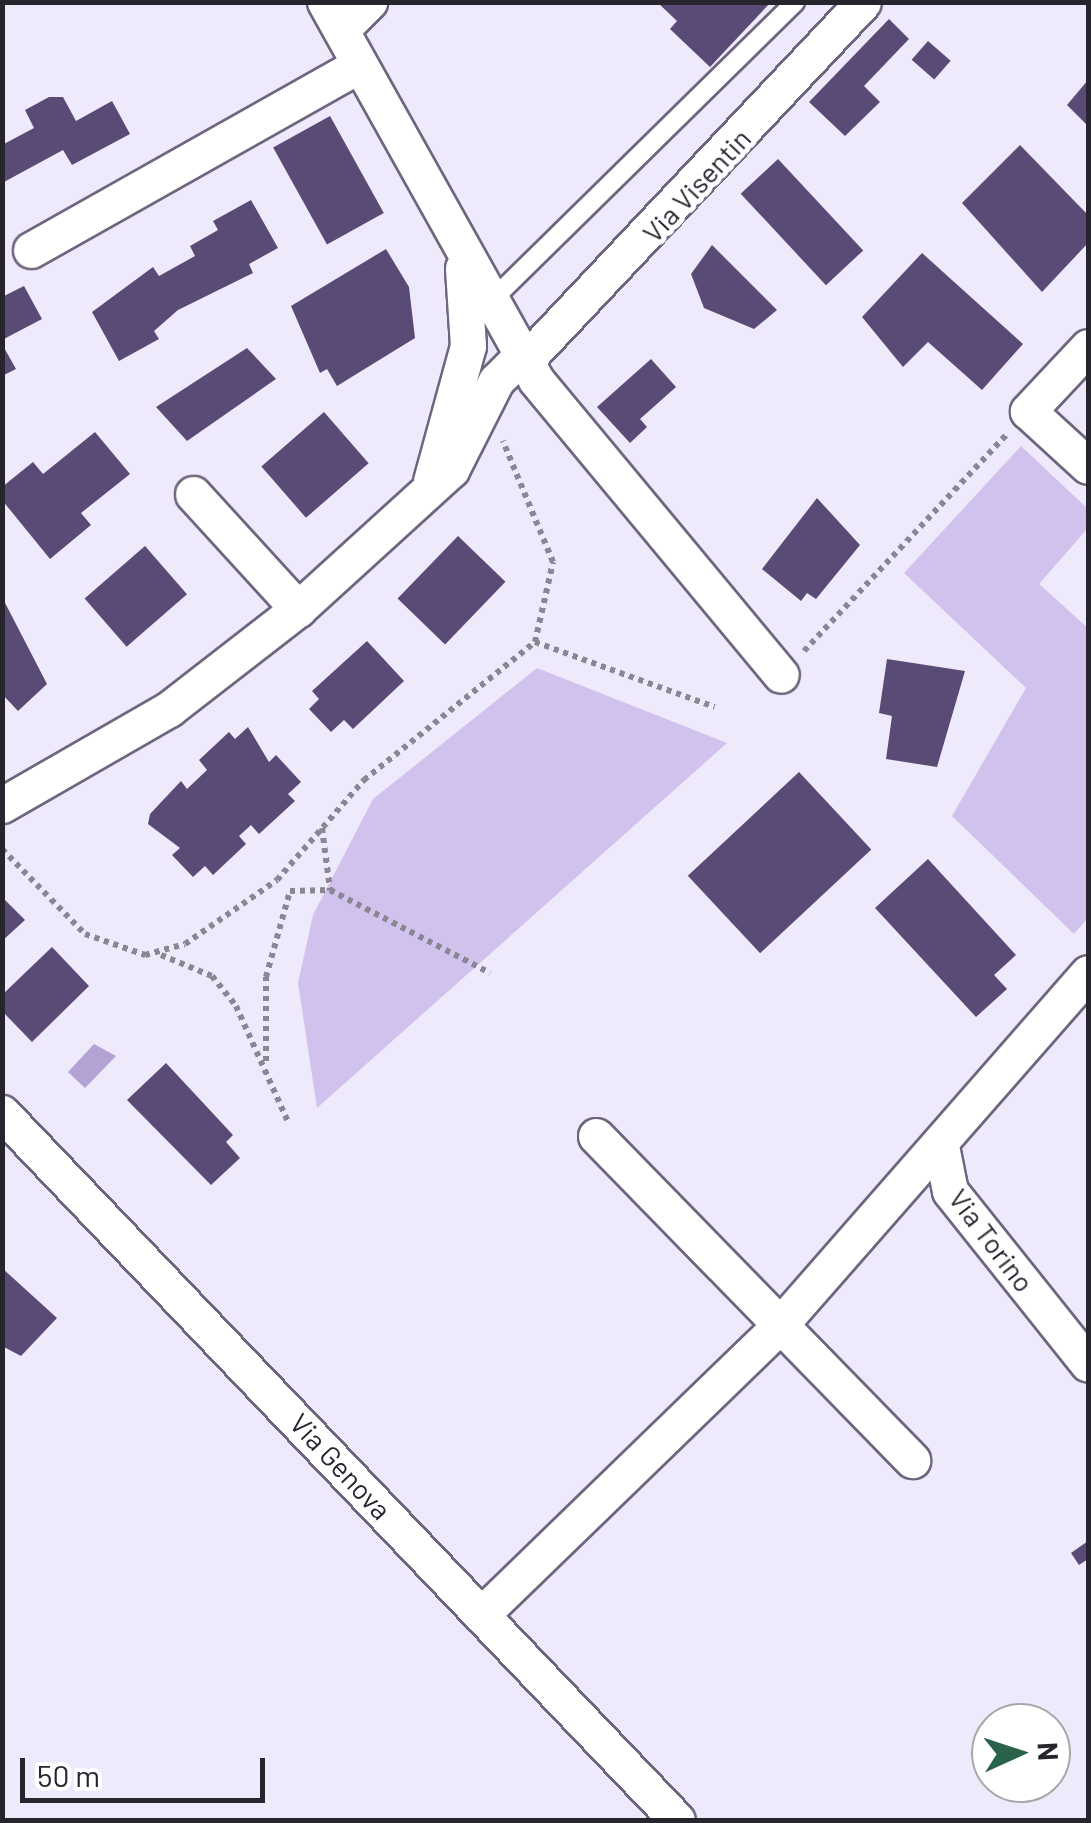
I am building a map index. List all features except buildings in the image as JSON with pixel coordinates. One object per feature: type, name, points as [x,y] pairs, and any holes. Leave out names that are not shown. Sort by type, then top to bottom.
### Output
[{"type":"street","points":[[369,2],[333,16],[527,367],[790,666]]},
{"type":"street","name":"Via Visentin","points":[[527,367],[863,2]]},
{"type":"street","points":[[31,250],[359,66]]},
{"type":"street","points":[[3,803],[168,709],[298,608],[467,449],[477,397],[468,346],[462,254]]},
{"type":"street","points":[[1088,347],[1028,411],[1088,466]]},
{"type":"street","points":[[477,397],[527,367]]},
{"type":"street","points":[[194,494],[298,608]]},
{"type":"street","points":[[481,1615],[779,1326],[1088,973]]},
{"type":"street","name":"Via Genova","points":[[2,1113],[677,1820]]},
{"type":"street","points":[[596,1136],[912,1460]]},
{"type":"street","name":"Via Torino","points":[[940,1146],[950,1191],[1088,1364]]},
{"type":"lane","points":[[489,303],[796,2]]},
{"type":"path","points":[[790,666],[1028,411]]},
{"type":"path","points":[[160,954],[277,880],[322,828],[426,725],[535,642],[554,562],[535,500],[503,441]]},
{"type":"path","points":[[535,642],[715,707]]},
{"type":"path","points":[[322,828],[330,890]]},
{"type":"path","points":[[2,849],[85,934],[160,954],[212,976],[266,1061],[289,1124]]},
{"type":"path","points":[[277,880],[290,892],[330,890],[490,973]]},
{"type":"path","points":[[266,1061],[266,977],[290,892]]},
{"type":"shaded area","points":[[1021,446],[1088,509],[1088,528],[1039,584],[1088,628],[1088,918],[1074,934],[952,816],[1026,688],[904,573]]},
{"type":"shaded area","points":[[537,668],[727,743],[317,1108],[298,983],[313,915],[373,799]]},
{"type":"shaded area","points":[[94,1044],[116,1056],[85,1088],[68,1072]]}]
